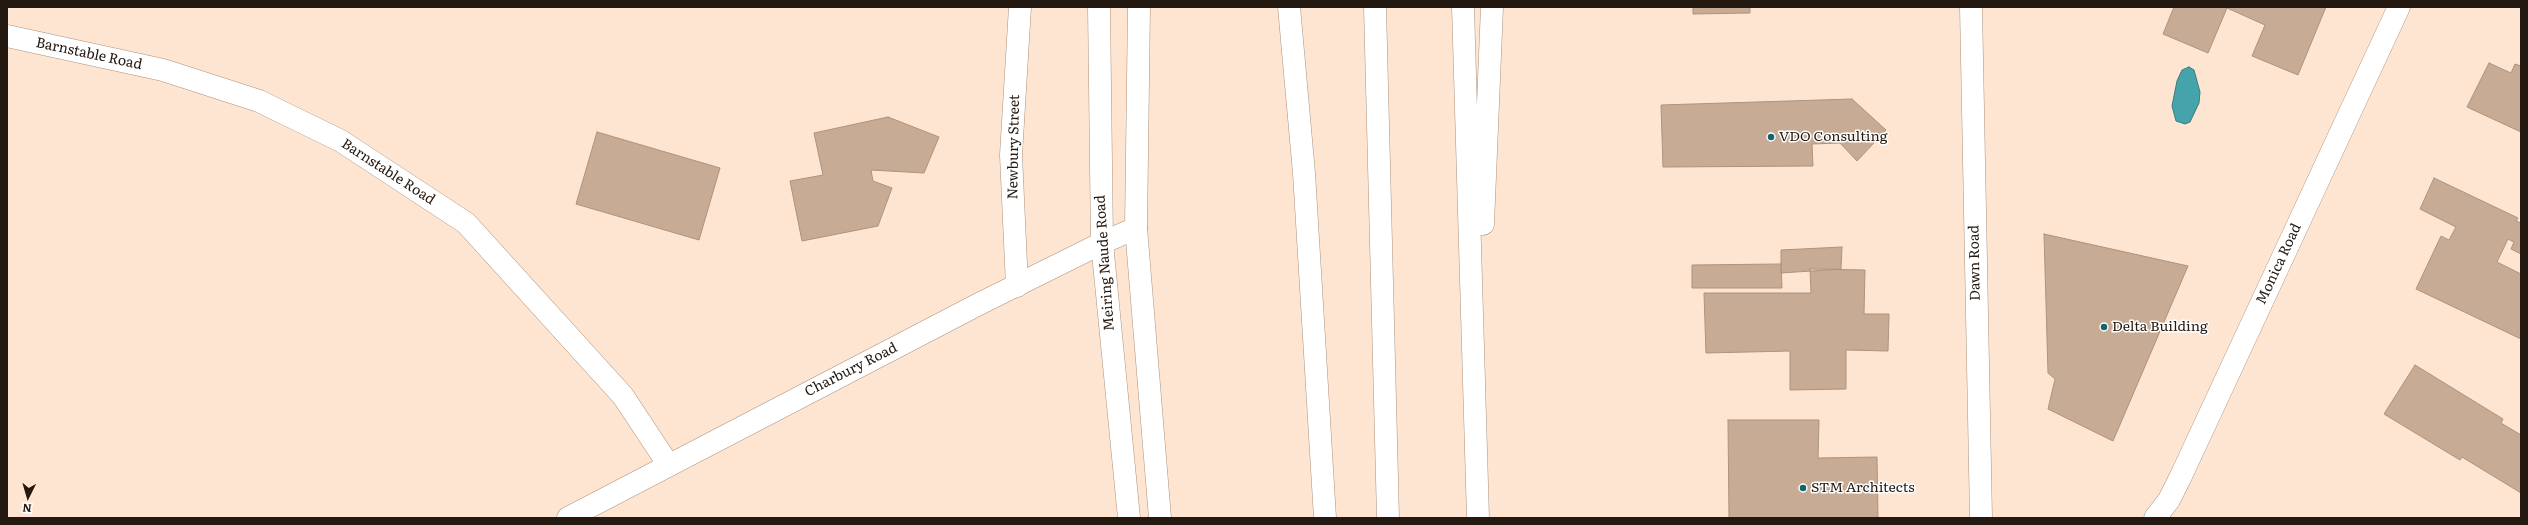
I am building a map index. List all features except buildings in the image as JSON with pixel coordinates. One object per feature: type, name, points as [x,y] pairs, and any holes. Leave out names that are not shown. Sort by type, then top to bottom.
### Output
[{"type":"main road","name":"Newbury Street","points":[[1017,286],[1011,155],[1020,7]]},
{"type":"main road","name":"Meiring Naude Road","points":[[1099,7],[1102,243],[1129,518]]},
{"type":"main road","points":[[1139,7],[1136,228],[1160,518]]},
{"type":"main road","points":[[1289,7],[1304,173],[1325,518]]},
{"type":"main road","points":[[1375,7],[1388,518]]},
{"type":"main road","points":[[1463,7],[1476,407],[1478,518]]},
{"type":"main road","points":[[1476,407],[1492,7]]},
{"type":"main road","name":"Dawn Road","points":[[1971,7],[1980,518]]},
{"type":"main road","name":"Monica Road","points":[[2155,518],[2169,500],[2181,476],[2398,7]]},
{"type":"main road","name":"Barnstable Road","points":[[7,36],[163,70],[259,101],[341,140],[466,223],[623,396],[668,464]]},
{"type":"main road","name":"Charbury Road","points":[[568,518],[668,464],[1102,243],[1136,228]]},
{"type":"water","points":[[2189,67],[2194,70],[2200,92],[2199,103],[2190,122],[2185,124],[2176,121],[2172,106],[2177,81],[2182,70]]},
{"type":"place","name":"VDO Consulting","points":[[1771,137]]},
{"type":"place","name":"Delta Building","points":[[2104,327]]},
{"type":"place","name":"STM Architects","points":[[1803,488]]}]
